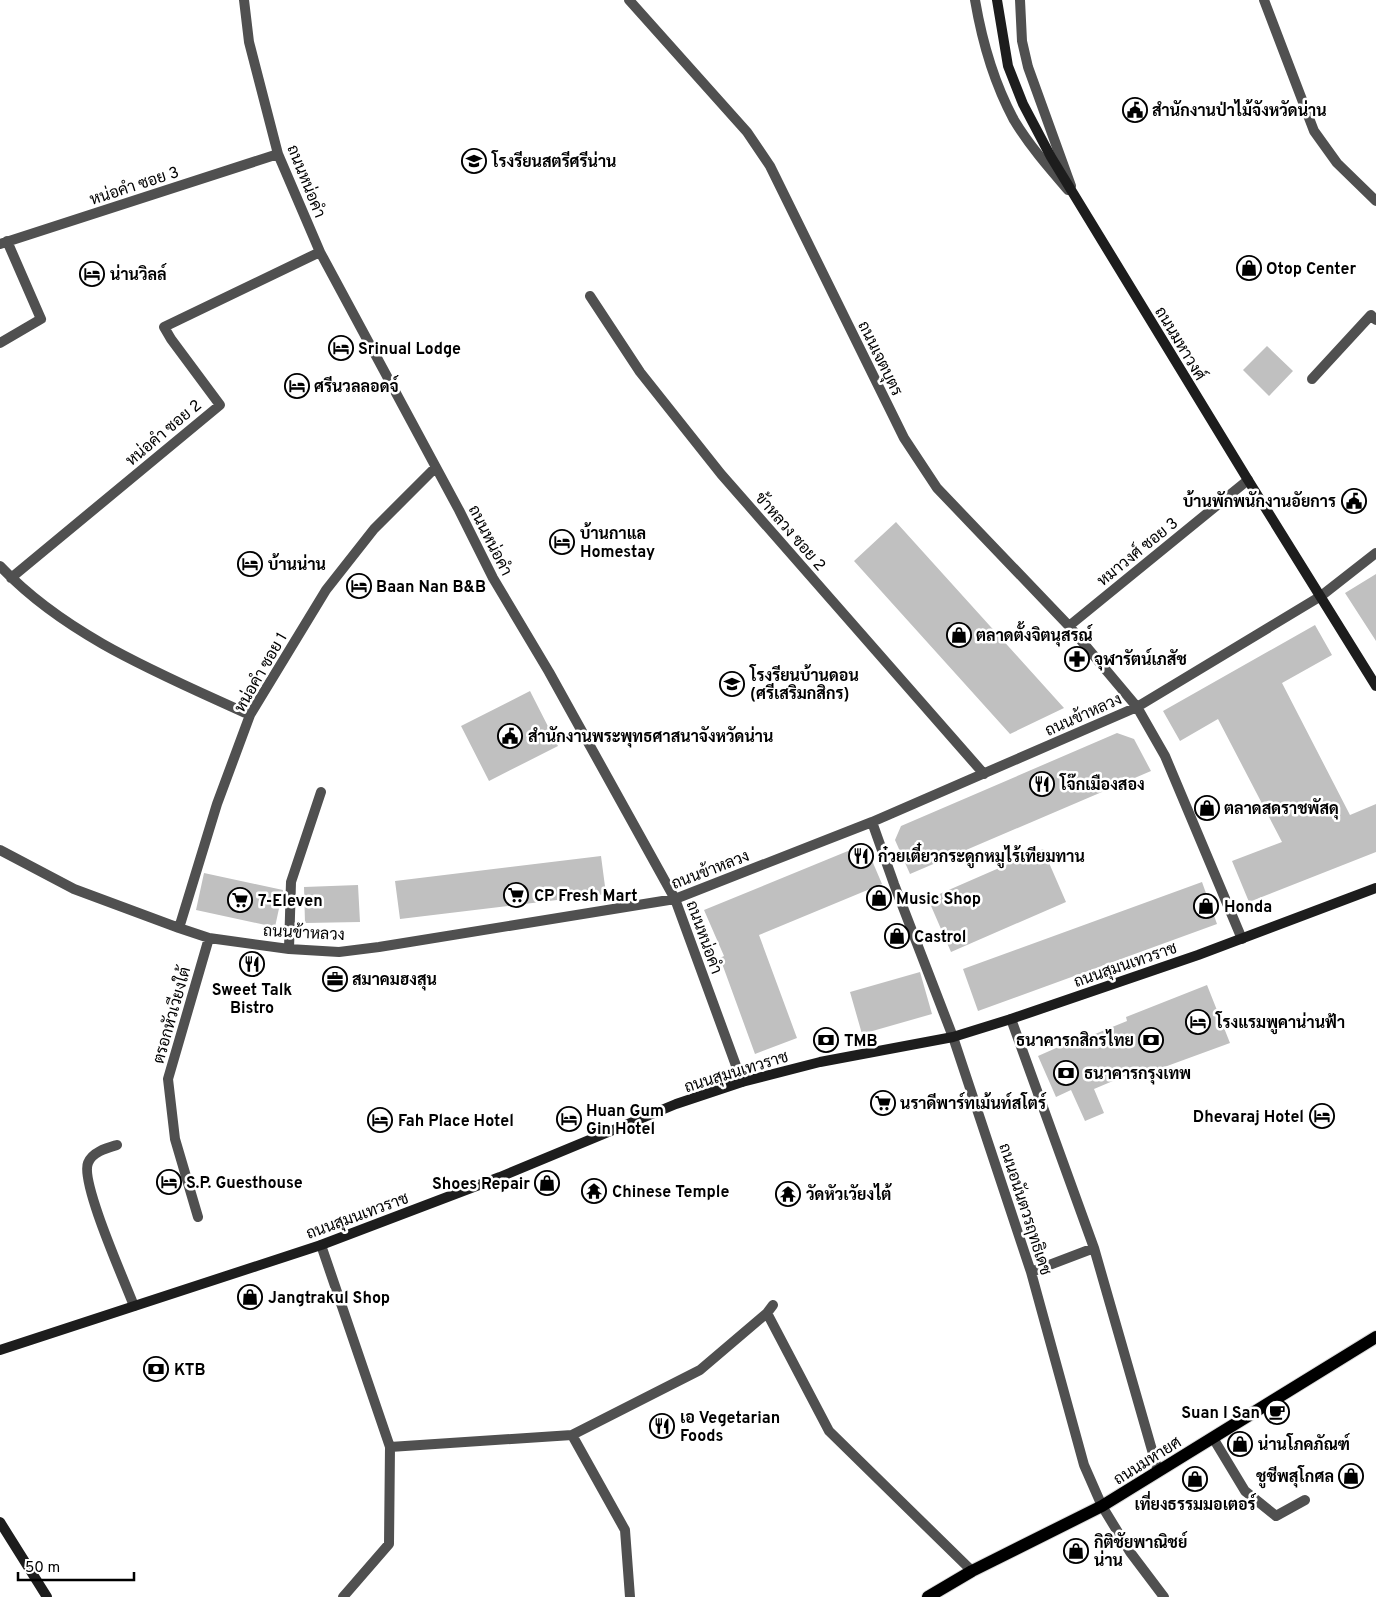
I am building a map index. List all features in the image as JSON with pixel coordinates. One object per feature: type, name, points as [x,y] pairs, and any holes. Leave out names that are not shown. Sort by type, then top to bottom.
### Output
[{"type":"main road","name":"ถนนมหายศ","points":[[928,1597],[972,1571],[1102,1506],[1376,1337]]},
{"type":"street","name":"ถนนหน่อคำ","points":[[244,0],[249,42],[278,154],[320,252],[493,578],[675,899],[742,1082]]},
{"type":"street","name":"ถนนเจตบุตร","points":[[629,0],[747,132],[770,166],[904,438],[936,488],[1069,626],[1137,707],[1165,756],[1242,939]]},
{"type":"street","points":[[975,0],[980,31],[992,69],[1014,120],[1042,160],[1077,200]]},
{"type":"street","name":"ถนนมหาวงศ์","points":[[998,0],[1008,66],[1023,104],[1077,200],[1376,686]]},
{"type":"street","points":[[1020,0],[1022,41],[1028,67],[1077,200]]},
{"type":"street","points":[[1264,0],[1314,131],[1338,163],[1376,201]]},
{"type":"street","name":"หน่อคำ ซอย 3","points":[[4,242],[278,154]]},
{"type":"street","points":[[0,343],[41,319],[4,242]]},
{"type":"street","name":"หน่อคำ ซอย 2","points":[[11,578],[220,405],[164,327],[320,252]]},
{"type":"street","name":"ข้าหลวง ซอย 2","points":[[590,296],[640,372],[721,474],[984,774]]},
{"type":"street","points":[[1312,380],[1371,315],[1376,320]]},
{"type":"street","name":"หน่อคำ ซอย 1","points":[[179,928],[217,804],[250,715],[326,590],[374,529],[435,468]]},
{"type":"street","name":"หมาวงศ์ ซอย 3","points":[[1069,626],[1248,480]]},
{"type":"street","name":"ถนนข้าหลวง","points":[[0,850],[74,889],[179,928],[209,938],[289,949],[339,952],[379,947],[675,899],[872,822],[1137,707],[1321,596],[1376,553]]},
{"type":"street","points":[[0,566],[11,578],[59,616],[136,663],[250,715]]},
{"type":"street","points":[[289,949],[291,882],[321,792]]},
{"type":"street","name":"ถนนอนันตวรฤทธิเดช","points":[[872,822],[953,1037],[1031,1272],[1084,1465],[1102,1506],[1130,1552],[1164,1597]]},
{"type":"street","name":"ถนนสุมนเทวราช","points":[[0,1350],[321,1245],[500,1177],[676,1104],[742,1082],[820,1062],[953,1037],[1011,1019],[1242,939],[1376,888]]},
{"type":"street","name":"ตรอกหัวเวียงใต้","points":[[198,1217],[175,1139],[168,1079],[209,938]]},
{"type":"street","points":[[1011,1019],[1094,1248],[1158,1471]]},
{"type":"street","points":[[117,1145],[91,1157],[87,1164],[87,1174],[92,1197],[134,1306]]},
{"type":"street","points":[[321,1245],[390,1447],[389,1544],[342,1597]]},
{"type":"street","points":[[1031,1272],[1094,1248]]},
{"type":"street","points":[[390,1447],[572,1435],[700,1370],[770,1309],[829,1431],[972,1571]]},
{"type":"street","points":[[572,1435],[625,1530],[630,1597]]},
{"type":"street","points":[[1213,1438],[1245,1491],[1276,1516],[1305,1500]]},
{"type":"street","points":[[0,1522],[47,1597]]},
{"type":"building","points":[[1267,346],[1293,371],[1269,396],[1243,370]]},
{"type":"building","name":"ตลาดตั้งจิตนุสรณ์","points":[[896,522],[1064,708],[1010,734],[854,561]]},
{"type":"building","points":[[1376,574],[1376,641],[1345,593]]},
{"type":"building","points":[[1315,625],[1332,655],[1282,683],[1350,815],[1376,804],[1376,852],[1249,902],[1232,861],[1282,842],[1218,719],[1180,741],[1163,711]]},
{"type":"building","name":"สำนักงานพระพุทธศาสนาจังหวัดน่าน","points":[[530,691],[558,746],[489,781],[461,726]]},
{"type":"building","points":[[1117,733],[1134,739],[1151,771],[910,874],[895,840],[901,826]]},
{"type":"building","points":[[865,844],[882,884],[759,935],[797,1038],[755,1054],[720,958],[724,956],[704,910]]},
{"type":"building","points":[[1043,849],[1066,902],[951,952],[928,899]]},
{"type":"building","points":[[601,856],[606,894],[400,919],[395,881]]},
{"type":"building","name":"7-Eleven","points":[[204,873],[283,890],[275,927],[196,910]]},
{"type":"building","points":[[1202,882],[1217,924],[978,1011],[963,969]]},
{"type":"building","points":[[358,885],[360,922],[305,923],[304,887]]},
{"type":"building","points":[[920,972],[932,1014],[862,1034],[850,992]]},
{"type":"building","points":[[1207,985],[1230,1043],[1148,1073],[1146,1067],[1094,1089],[1104,1113],[1085,1121],[1071,1090],[1056,1097],[1038,1056],[1072,1041],[1073,1043],[1127,1021],[1126,1017]]},
{"type":"place","name":"สำนักงานป่าไม้จังหวัดน่าน","points":[[1135,110]]},
{"type":"place","name":"โรงรียนสตรีศรีน่าน","points":[[474,161]]},
{"type":"place","name":"Otop Center","points":[[1249,268]]},
{"type":"place","name":"น่านวิลล์","points":[[92,274]]},
{"type":"place","name":"Srinual Lodge","points":[[341,348]]},
{"type":"place","name":"ศรีนวลลอดจ์","points":[[297,386]]},
{"type":"place","name":"บ้านพักพนักงานอัยการ","points":[[1354,501]]},
{"type":"place","name":"บ้านกาแล Homestay","points":[[562,542]]},
{"type":"place","name":"บ้านน่าน","points":[[250,564]]},
{"type":"place","name":"Baan Nan B&B","points":[[359,586]]},
{"type":"place","name":"ตลาดตั้งจิตนุสรณ์","points":[[959,635]]},
{"type":"place","name":"จุฬารัตน์เภสัช","points":[[1077,659]]},
{"type":"place","name":"โรงรียนบ้านดอน (ศรีเสริมกสิกร)","points":[[732,684]]},
{"type":"place","name":"สำนักงานพระพุทธศาสนาจังหวัดน่าน","points":[[510,736]]},
{"type":"place","name":"โจ๊กเมืองสอง","points":[[1042,784]]},
{"type":"place","name":"ตลาดสดราชพัสดุ","points":[[1207,808]]},
{"type":"place","name":"ก๋วยเตี๋ยวกระดูกหมูไร้เทียมทาน","points":[[861,856]]},
{"type":"place","name":"CP Fresh Mart","points":[[516,895]]},
{"type":"place","name":"Music Shop","points":[[879,898]]},
{"type":"place","name":"7-Eleven","points":[[240,900]]},
{"type":"place","name":"Honda","points":[[1206,906]]},
{"type":"place","name":"Castrol","points":[[897,936]]},
{"type":"place","name":"Sweet Talk Bistro","points":[[252,964]]},
{"type":"place","name":"สมาคมฮงสุน","points":[[335,979]]},
{"type":"place","name":"โรงแรมพูคาน่านฟ้า","points":[[1198,1022]]},
{"type":"place","name":"TMB","points":[[826,1040]]},
{"type":"place","name":"ธนาคารกสิกรไทย","points":[[1151,1040]]},
{"type":"place","name":"ธนาคารกรุงเทพ","points":[[1066,1073]]},
{"type":"place","name":"นราดีพาร์ทเม้นท์สโตร์","points":[[883,1103]]},
{"type":"place","name":"Dhevaraj Hotel","points":[[1322,1116]]},
{"type":"place","name":"Huan Gum Gin Hotel","points":[[569,1119]]},
{"type":"place","name":"Fah Place Hotel","points":[[380,1120]]},
{"type":"place","name":"S.P. Guesthouse","points":[[169,1182]]},
{"type":"place","name":"Shoes Repair","points":[[547,1183]]},
{"type":"place","name":"Chinese Temple","points":[[594,1191]]},
{"type":"place","name":"วัดหัวเวัยงไต้","points":[[788,1194]]},
{"type":"place","name":"Jangtrakul Shop","points":[[250,1297]]},
{"type":"place","name":"KTB","points":[[156,1369]]},
{"type":"place","name":"Suan I San","points":[[1277,1412]]},
{"type":"place","name":"เอ Vegetarian Foods","points":[[662,1426]]},
{"type":"place","name":"น่านโภคภัณฑ์","points":[[1240,1444]]},
{"type":"place","name":"ชูชีพสุโกศล","points":[[1351,1476]]},
{"type":"place","name":"เที่ยงธรรมมอเตอร์","points":[[1195,1479]]},
{"type":"place","name":"กิติชัยพาณิชย์ น่าน","points":[[1076,1551]]}]
